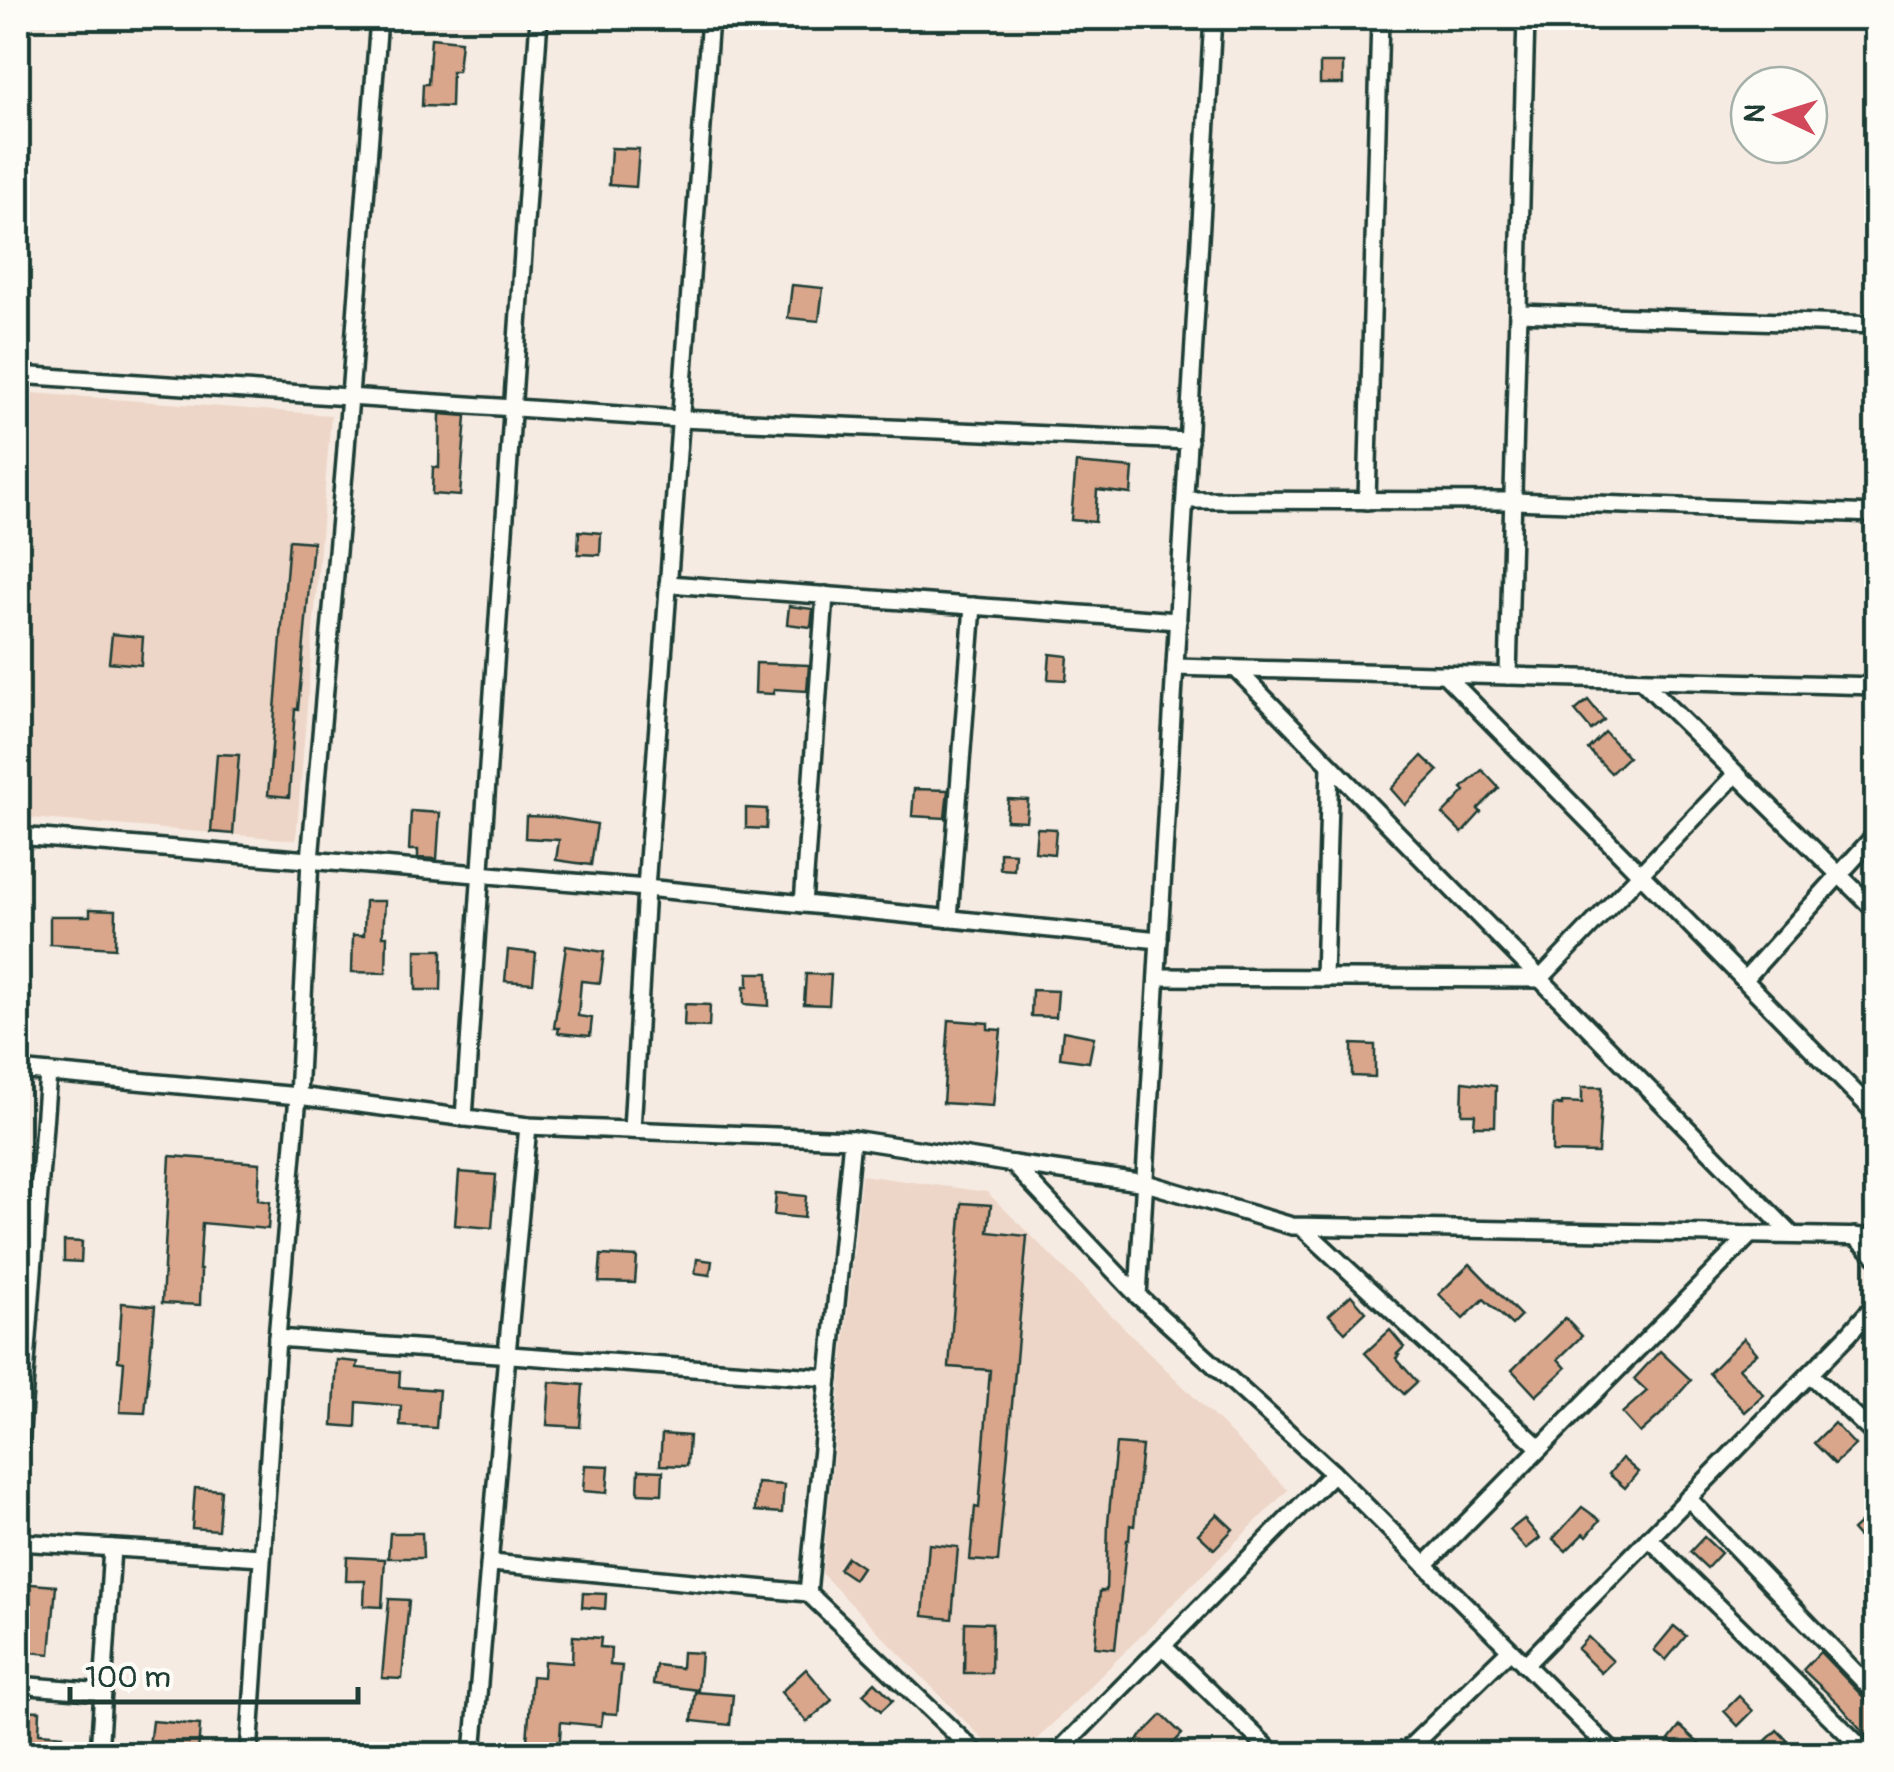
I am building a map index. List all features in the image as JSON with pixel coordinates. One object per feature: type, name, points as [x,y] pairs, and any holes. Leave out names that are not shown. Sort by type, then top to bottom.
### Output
[{"type":"street","points":[[248,1754],[298,1096],[310,860],[378,18]]},
{"type":"street","points":[[464,1118],[539,18]]},
{"type":"street","points":[[632,1130],[710,18]]},
{"type":"street","points":[[1138,1296],[1213,18]]},
{"type":"street","points":[[1367,500],[1380,18]]},
{"type":"street","points":[[1508,676],[1526,18]]},
{"type":"street","points":[[1518,313],[1876,325]]},
{"type":"street","points":[[18,375],[680,419],[1188,441]]},
{"type":"street","points":[[1185,500],[1512,500],[1876,514]]},
{"type":"street","points":[[668,584],[1178,621]]},
{"type":"street","points":[[804,904],[825,595]]},
{"type":"street","points":[[949,919],[974,606]]},
{"type":"street","points":[[1175,668],[1876,686]]},
{"type":"street","points":[[1236,669],[1792,1235]]},
{"type":"street","points":[[1444,674],[1876,1114]]},
{"type":"street","points":[[1642,680],[1876,911]]},
{"type":"street","points":[[1324,978],[1330,765]]},
{"type":"street","points":[[1157,977],[1540,979],[1736,774]]},
{"type":"street","points":[[1744,980],[1876,834]]},
{"type":"street","points":[[18,836],[646,888],[1159,940]]},
{"type":"street","points":[[18,1070],[298,1096],[528,1126],[852,1139],[1146,1183],[1292,1226],[1876,1237]]},
{"type":"street","points":[[18,1469],[48,1072]]},
{"type":"street","points":[[473,1754],[528,1126]]},
{"type":"street","points":[[808,1593],[852,1139]]},
{"type":"street","points":[[1013,1164],[1138,1296],[1333,1473],[1615,1754]]},
{"type":"street","points":[[1302,1226],[1540,1448]]},
{"type":"street","points":[[1425,1566],[1750,1234]]},
{"type":"street","points":[[1855,1236],[1876,1256]]},
{"type":"street","points":[[1525,1664],[1876,1303]]},
{"type":"street","points":[[277,1338],[829,1378]]},
{"type":"street","points":[[1810,1374],[1876,1436]]},
{"type":"street","points":[[1056,1754],[1333,1473]]},
{"type":"street","points":[[1688,1498],[1876,1694]]},
{"type":"street","points":[[1648,1538],[1868,1754]]},
{"type":"street","points":[[18,1542],[262,1557]]},
{"type":"street","points":[[99,1754],[112,1548]]},
{"type":"street","points":[[490,1563],[808,1593],[977,1754]]},
{"type":"street","points":[[1163,1646],[1274,1754]]},
{"type":"street","points":[[1403,1754],[1510,1650]]},
{"type":"street","points":[[18,1686],[103,1692]]},
{"type":"shaded area","points":[[18,392],[331,415],[296,840],[18,817]]},
{"type":"shaded area","points":[[861,1175],[987,1192],[1288,1490],[1022,1754],[997,1754],[822,1574]]},
{"type":"building","points":[[431,38],[461,41],[458,71],[452,71],[451,107],[422,106],[423,84],[428,84]]},
{"type":"building","points":[[1320,63],[1343,63],[1343,84],[1320,84]]},
{"type":"building","points":[[611,148],[639,149],[636,187],[609,185]]},
{"type":"building","points":[[792,285],[823,288],[819,321],[788,318]]},
{"type":"building","points":[[440,414],[466,416],[460,496],[432,494],[433,467],[439,468]]},
{"type":"building","points":[[1076,463],[1133,468],[1131,494],[1097,490],[1095,522],[1071,520]]},
{"type":"building","points":[[579,531],[601,533],[600,555],[578,554]]},
{"type":"building","points":[[289,540],[313,542],[289,797],[268,795]]},
{"type":"building","points":[[789,606],[813,609],[811,627],[787,624]]},
{"type":"building","points":[[112,634],[143,637],[141,665],[109,662]]},
{"type":"building","points":[[1050,654],[1068,656],[1066,680],[1048,679]]},
{"type":"building","points":[[756,663],[809,665],[807,691],[774,689],[774,694],[755,693]]},
{"type":"building","points":[[1588,700],[1604,720],[1591,730],[1575,711]]},
{"type":"building","points":[[1605,732],[1628,757],[1611,773],[1588,749]]},
{"type":"building","points":[[217,754],[239,755],[233,834],[211,832]]},
{"type":"building","points":[[1422,756],[1438,771],[1405,805],[1391,789]]},
{"type":"building","points":[[1482,770],[1499,788],[1462,833],[1443,814],[1465,791],[1462,788]]},
{"type":"building","points":[[914,789],[948,790],[945,818],[912,816]]},
{"type":"building","points":[[1008,799],[1028,800],[1026,821],[1006,820]]},
{"type":"building","points":[[746,808],[767,809],[766,829],[746,828]]},
{"type":"building","points":[[411,811],[440,813],[437,859],[418,858],[418,850],[409,850]]},
{"type":"building","points":[[526,816],[597,824],[591,865],[556,860],[559,840],[525,838]]},
{"type":"building","points":[[1037,828],[1056,829],[1054,854],[1035,852]]},
{"type":"building","points":[[1000,852],[1015,853],[1014,870],[1000,869]]},
{"type":"building","points":[[365,901],[385,901],[386,973],[352,972],[353,935],[364,935]]},
{"type":"building","points":[[90,909],[116,910],[115,948],[50,944],[50,916],[90,916]]},
{"type":"building","points":[[566,946],[604,952],[600,983],[581,981],[578,1016],[592,1018],[590,1036],[558,1033],[559,1028],[554,1028]]},
{"type":"building","points":[[416,950],[442,950],[441,990],[416,990]]},
{"type":"building","points":[[508,950],[536,953],[533,983],[505,981]]},
{"type":"building","points":[[748,973],[768,973],[769,1006],[744,1004]]},
{"type":"building","points":[[806,974],[831,975],[829,1005],[804,1004]]},
{"type":"building","points":[[1032,990],[1058,991],[1056,1017],[1031,1016]]},
{"type":"building","points":[[685,1004],[710,1005],[709,1027],[684,1026]]},
{"type":"building","points":[[949,1020],[988,1023],[988,1029],[1001,1030],[993,1106],[943,1103]]},
{"type":"building","points":[[1063,1031],[1094,1037],[1089,1062],[1060,1058]]},
{"type":"building","points":[[1352,1044],[1375,1045],[1375,1077],[1352,1076]]},
{"type":"building","points":[[1463,1082],[1496,1086],[1495,1126],[1474,1126],[1475,1114],[1462,1114]]},
{"type":"building","points":[[1582,1087],[1602,1087],[1598,1153],[1552,1152],[1553,1105],[1582,1103]]},
{"type":"building","points":[[170,1156],[260,1163],[258,1200],[270,1202],[268,1229],[202,1223],[200,1305],[162,1303]]},
{"type":"building","points":[[459,1172],[496,1175],[492,1228],[455,1225]]},
{"type":"building","points":[[776,1193],[806,1196],[804,1218],[774,1215]]},
{"type":"building","points":[[962,1203],[991,1205],[988,1232],[1027,1236],[998,1562],[970,1560],[975,1507],[979,1508],[990,1370],[949,1367]]},
{"type":"building","points":[[64,1241],[82,1242],[81,1262],[64,1261]]},
{"type":"building","points":[[601,1255],[637,1257],[635,1283],[599,1282]]},
{"type":"building","points":[[697,1259],[712,1261],[710,1275],[695,1273]]},
{"type":"building","points":[[1470,1264],[1521,1316],[1512,1325],[1484,1299],[1463,1319],[1439,1294]]},
{"type":"building","points":[[1351,1295],[1366,1312],[1345,1332],[1329,1315]]},
{"type":"building","points":[[122,1303],[155,1306],[145,1413],[120,1412],[124,1362],[118,1361]]},
{"type":"building","points":[[1565,1318],[1582,1336],[1558,1359],[1566,1368],[1536,1396],[1512,1370]]},
{"type":"building","points":[[1390,1330],[1404,1347],[1396,1358],[1417,1382],[1404,1394],[1365,1353]]},
{"type":"building","points":[[1744,1338],[1757,1353],[1739,1368],[1764,1395],[1745,1412],[1709,1373]]},
{"type":"building","points":[[1660,1351],[1691,1380],[1640,1433],[1622,1413],[1647,1391],[1634,1379]]},
{"type":"building","points":[[337,1360],[358,1362],[357,1368],[400,1372],[399,1387],[439,1390],[436,1428],[400,1426],[401,1406],[357,1402],[356,1427],[333,1425]]},
{"type":"building","points":[[550,1382],[583,1385],[580,1427],[547,1425]]},
{"type":"building","points":[[1834,1423],[1855,1445],[1835,1464],[1814,1443]]},
{"type":"building","points":[[662,1434],[689,1436],[687,1466],[660,1465]]},
{"type":"building","points":[[1116,1444],[1142,1446],[1115,1649],[1095,1647],[1100,1591],[1106,1591]]},
{"type":"building","points":[[1622,1458],[1638,1472],[1625,1488],[1609,1474]]},
{"type":"building","points":[[585,1465],[609,1466],[607,1493],[583,1491]]},
{"type":"building","points":[[639,1470],[663,1471],[662,1494],[638,1493]]},
{"type":"building","points":[[757,1483],[784,1485],[782,1513],[755,1511]]},
{"type":"building","points":[[195,1488],[221,1490],[218,1530],[192,1528]]},
{"type":"building","points":[[1582,1507],[1600,1520],[1587,1536],[1584,1533],[1566,1551],[1553,1539]]},
{"type":"building","points":[[1876,1508],[1876,1557],[1852,1530]]},
{"type":"building","points":[[1217,1514],[1233,1529],[1214,1549],[1198,1534]]},
{"type":"building","points":[[1524,1519],[1540,1538],[1526,1549],[1510,1530]]},
{"type":"building","points":[[390,1533],[422,1533],[423,1558],[388,1558]]},
{"type":"building","points":[[1704,1537],[1721,1553],[1707,1568],[1690,1552]]},
{"type":"building","points":[[929,1544],[958,1547],[952,1619],[923,1616]]},
{"type":"building","points":[[347,1557],[385,1559],[382,1607],[364,1606],[365,1581],[346,1581]]},
{"type":"building","points":[[847,1557],[862,1567],[854,1579],[839,1569]]},
{"type":"building","points":[[18,1583],[56,1586],[50,1654],[18,1651]]},
{"type":"building","points":[[583,1593],[606,1594],[605,1609],[582,1607]]},
{"type":"building","points":[[389,1599],[409,1600],[402,1679],[382,1678]]},
{"type":"building","points":[[965,1622],[992,1623],[991,1673],[964,1673]]},
{"type":"building","points":[[1674,1626],[1686,1636],[1666,1660],[1654,1650]]},
{"type":"building","points":[[573,1636],[601,1638],[600,1647],[611,1648],[610,1665],[622,1666],[617,1714],[603,1713],[601,1726],[561,1722],[559,1754],[526,1754],[532,1676],[543,1677],[544,1661],[572,1663]]},
{"type":"building","points":[[1588,1637],[1613,1661],[1601,1673],[1577,1649]]},
{"type":"building","points":[[682,1652],[701,1653],[698,1690],[653,1684],[656,1665],[681,1668]]},
{"type":"building","points":[[1820,1652],[1868,1702],[1876,1705],[1876,1747],[1803,1670]]},
{"type":"building","points":[[806,1669],[832,1700],[807,1722],[781,1692]]},
{"type":"building","points":[[875,1682],[893,1700],[881,1711],[863,1694]]},
{"type":"building","points":[[695,1692],[733,1695],[730,1725],[692,1721]]},
{"type":"building","points":[[1739,1696],[1753,1711],[1738,1726],[1724,1711]]},
{"type":"building","points":[[18,1710],[40,1711],[39,1733],[63,1735],[61,1754],[18,1754]]},
{"type":"building","points":[[1162,1715],[1182,1734],[1163,1754],[1124,1754]]},
{"type":"building","points":[[152,1721],[200,1725],[198,1754],[148,1754]]},
{"type":"building","points":[[1680,1726],[1710,1754],[1685,1754],[1669,1740]]},
{"type":"building","points":[[1777,1730],[1801,1754],[1752,1754]]}]
